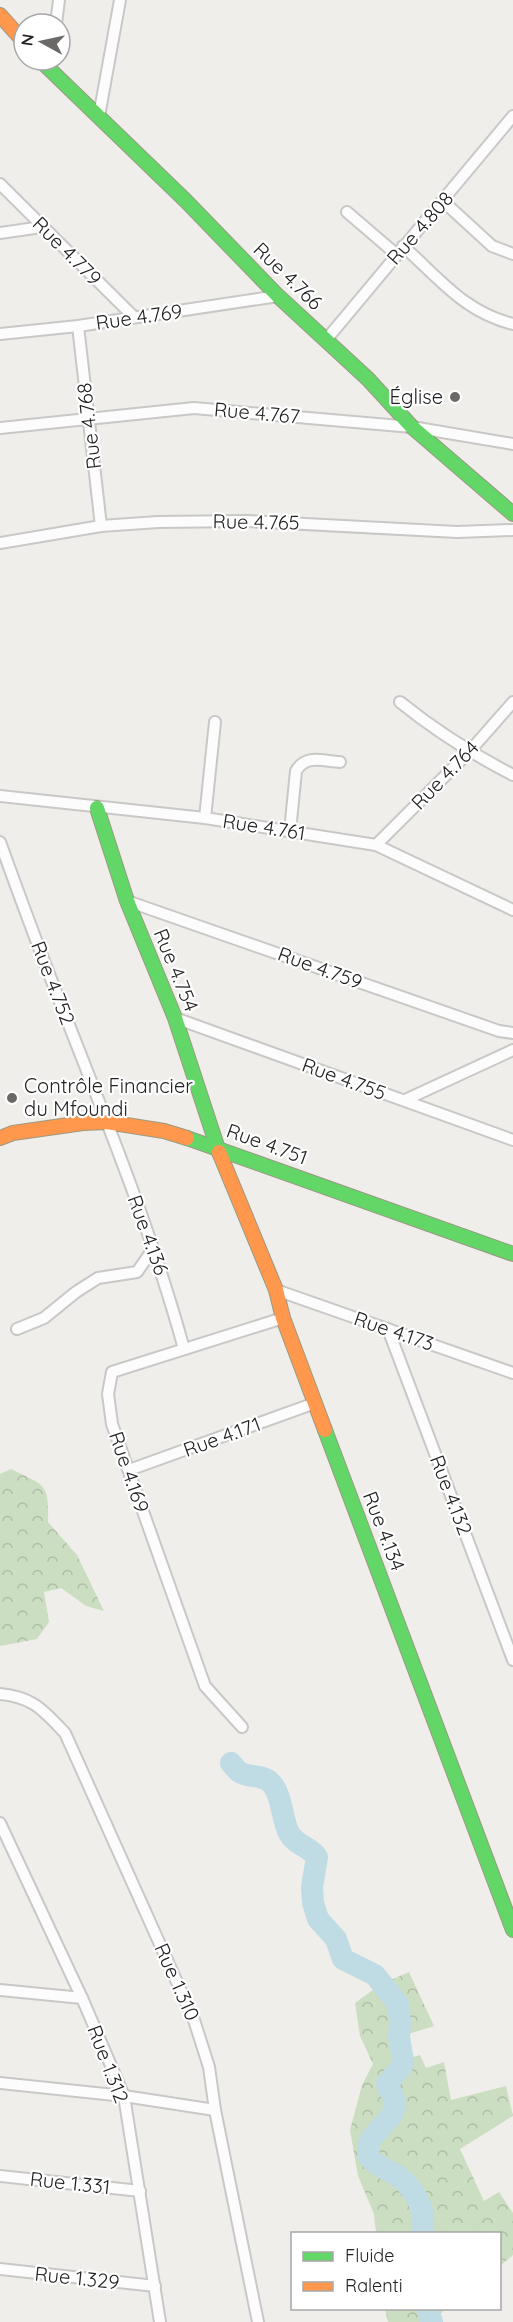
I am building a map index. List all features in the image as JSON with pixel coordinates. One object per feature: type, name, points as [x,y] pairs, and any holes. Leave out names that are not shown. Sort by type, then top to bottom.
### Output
[{"type":"street","points":[[99,116],[120,0]]},
{"type":"street","points":[[0,15],[12,28]]},
{"type":"street","name":"Rue 4.766","points":[[54,72],[186,201],[278,296],[368,379],[412,427],[513,514]]},
{"type":"street","name":"Rue 4.808","points":[[326,340],[513,116]]},
{"type":"street","name":"Rue 4.779","points":[[0,184],[134,317]]},
{"type":"street","points":[[444,201],[492,246],[513,254]]},
{"type":"street","points":[[347,212],[400,250],[465,303],[492,319],[513,324]]},
{"type":"street","points":[[0,233],[42,227]]},
{"type":"street","name":"Rue 4.769","points":[[0,334],[78,326],[278,296]]},
{"type":"street","name":"Rue 4.768","points":[[78,326],[101,526]]},
{"type":"street","name":"Rue 4.767","points":[[0,428],[194,408],[412,427],[513,444]]},
{"type":"street","name":"Rue 4.765","points":[[0,543],[101,526],[158,522],[247,521],[457,532],[513,530]]},
{"type":"street","points":[[400,702],[469,752],[513,775]]},
{"type":"street","name":"Rue 4.764","points":[[376,845],[469,752],[513,702]]},
{"type":"street","points":[[205,818],[215,722]]},
{"type":"street","points":[[290,831],[296,771],[300,763],[307,760],[339,762]]},
{"type":"street","name":"Rue 4.761","points":[[0,796],[205,818],[376,845],[513,910]]},
{"type":"street","name":"Rue 4.754","points":[[97,808],[127,901],[175,1018],[217,1147]]},
{"type":"street","name":"Rue 4.752","points":[[0,842],[107,1122]]},
{"type":"street","name":"Rue 4.759","points":[[127,901],[499,1031],[513,1033]]},
{"type":"street","name":"Rue 4.755","points":[[175,1018],[513,1140]]},
{"type":"street","points":[[405,1100],[513,1050]]},
{"type":"street","name":"Rue 4.751","points":[[0,1138],[13,1133],[60,1125],[107,1122],[164,1131],[217,1147],[513,1254]]},
{"type":"street","name":"Rue 4.136","points":[[107,1122],[165,1281],[184,1349]]},
{"type":"street","name":"Rue 4.134","points":[[217,1147],[276,1290],[283,1318],[513,1930]]},
{"type":"street","points":[[17,1329],[44,1318],[76,1292],[98,1278],[137,1272],[153,1249]]},
{"type":"street","name":"Rue 4.173","points":[[276,1290],[513,1373]]},
{"type":"street","name":"Rue 4.169","points":[[242,1727],[205,1686],[112,1424],[108,1394],[112,1372],[283,1318]]},
{"type":"street","name":"Rue 4.132","points":[[388,1329],[513,1660]]},
{"type":"street","name":"Rue 4.171","points":[[129,1470],[315,1403]]},
{"type":"street","name":"Rue 1.310","points":[[0,1694],[19,1696],[40,1708],[65,1733],[194,2020],[209,2067],[215,2110],[258,2322]]},
{"type":"street","name":"Rue 1.312","points":[[0,1822],[82,1998],[124,2096],[160,2322]]},
{"type":"street","points":[[0,1990],[82,1998]]},
{"type":"street","points":[[0,2083],[124,2096],[215,2110]]},
{"type":"street","name":"Rue 1.331","points":[[0,2176],[140,2191]]},
{"type":"street","name":"Rue 1.329","points":[[0,2269],[155,2286]]},
{"type":"green space","points":[[11,1469],[43,1487],[47,1499],[48,1522],[77,1555],[104,1611],[86,1606],[61,1588],[44,1592],[49,1622],[37,1639],[0,1646],[0,1474]]},
{"type":"green space","points":[[409,1972],[434,2026],[399,2037],[403,2060],[420,2055],[426,2068],[444,2062],[451,2100],[506,2086],[513,2116],[460,2149],[484,2201],[499,2192],[513,2213],[513,2255],[501,2265],[501,2232],[376,2232],[374,2214],[358,2176],[350,2130],[362,2085],[373,2064],[360,2036],[355,2003],[381,1984]]},
{"type":"green space","points":[[385,2310],[445,2310],[432,2322],[388,2322]]},
{"type":"waterway","points":[[231,1763],[241,1773],[261,1777],[269,1781],[276,1789],[289,1833],[317,1857],[312,1887],[313,1903],[318,1919],[336,1939],[343,1959],[375,1975],[398,2004],[399,2037],[403,2061],[402,2066],[387,2084],[394,2100],[394,2111],[374,2135],[368,2148],[371,2159],[399,2177],[411,2188],[422,2210],[422,2232]]},
{"type":"waterway","points":[[428,2310],[432,2322]]},
{"type":"traffic: fast","points":[[52,72],[186,201],[278,296],[368,379],[412,427],[513,514]]},
{"type":"traffic: fast","points":[[97,808],[127,901],[175,1018],[219,1152]]},
{"type":"traffic: fast","points":[[187,1138],[513,1254]]},
{"type":"traffic: fast","points":[[325,1430],[513,1930]]},
{"type":"traffic: slow","points":[[0,15],[12,28]]},
{"type":"traffic: slow","points":[[0,1138],[13,1133],[107,1122],[164,1131],[187,1138]]},
{"type":"traffic: slow","points":[[219,1152],[276,1290],[283,1318],[325,1430]]},
{"type":"place","name":"Église","points":[[455,397]]},
{"type":"place","name":"Contrôle Financier du Mfoundi","points":[[12,1098]]}]
